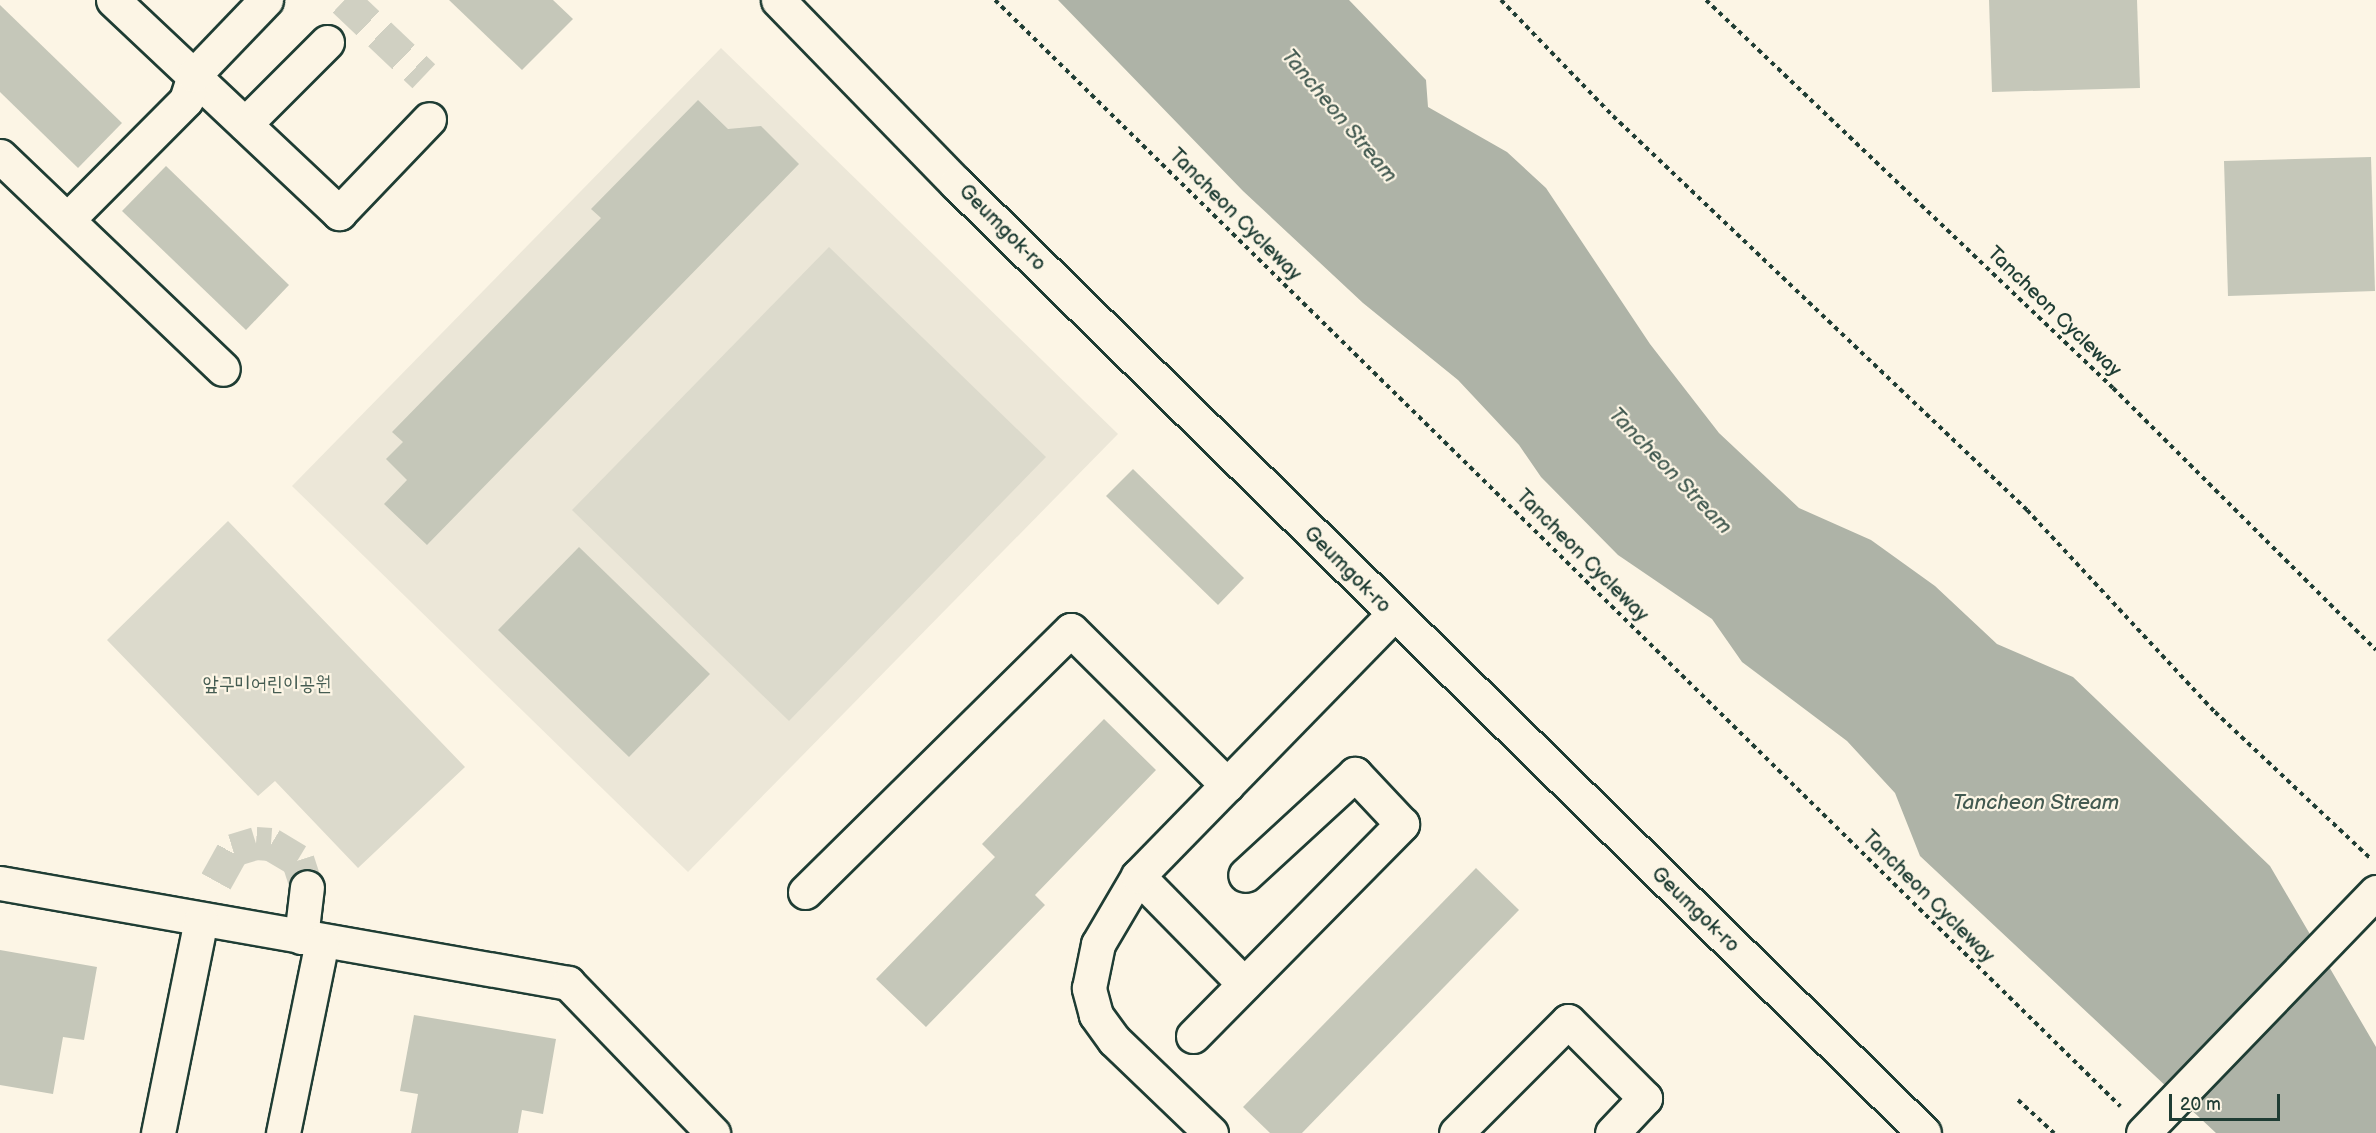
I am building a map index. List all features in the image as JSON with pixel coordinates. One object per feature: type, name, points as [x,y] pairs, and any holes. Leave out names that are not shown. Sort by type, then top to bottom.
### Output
[{"type":"main road","points":[[113,0],[339,213],[429,119]]},
{"type":"main road","name":"Geumgok-ro","points":[[778,0],[1393,615],[1924,1133]]},
{"type":"main road","points":[[68,219],[186,100],[194,75],[260,2]]},
{"type":"main road","points":[[245,124],[327,42]]},
{"type":"main road","points":[[0,156],[223,369]]},
{"type":"main road","points":[[1211,1133],[1114,1040],[1094,1006],[1089,988],[1098,944],[1138,876],[1393,615]]},
{"type":"main road","points":[[806,892],[1071,630],[1227,785]]},
{"type":"main road","points":[[1193,1036],[1402,824],[1355,774],[1245,875]]},
{"type":"main road","points":[[1138,876],[1244,984]]},
{"type":"main road","points":[[0,883],[568,983],[713,1133]]},
{"type":"main road","points":[[283,1133],[311,939],[307,887]]},
{"type":"main road","points":[[2143,1133],[2376,892]]},
{"type":"main road","points":[[158,1133],[201,920]]},
{"type":"main road","points":[[1456,1133],[1568,1021],[1645,1098],[1612,1133]]},
{"type":"path","name":"Tancheon Cycleway","points":[[995,0],[2122,1108]]},
{"type":"path","points":[[1501,0],[1613,116],[2026,510],[2215,712],[2376,863]]},
{"type":"path","name":"Tancheon Cycleway","points":[[1706,0],[2113,388],[2376,650]]},
{"type":"path","points":[[2018,1100],[2054,1133]]},
{"type":"shaded area","points":[[721,48],[1118,434],[688,872],[292,486]]},
{"type":"green space","points":[[829,247],[1046,457],[789,721],[572,510]]},
{"type":"green space","name":"앞구미어린이공원","points":[[228,521],[465,767],[358,868],[275,781],[258,796],[107,640]]},
{"type":"water","name":"Tancheon Stream","points":[[1058,0],[1349,0],[1426,80],[1428,107],[1507,152],[1546,188],[1650,344],[1719,433],[1799,508],[1871,540],[1935,586],[1997,644],[2073,677],[2270,866],[2376,1047],[2376,1133],[2216,1133],[1920,856],[1895,793],[1847,741],[1742,662],[1712,619],[1618,555],[1541,477],[1519,445],[1458,380],[1363,303],[1243,191]]},
{"type":"building","points":[[449,0],[553,0],[573,19],[522,70]]},
{"type":"building","points":[[1989,0],[2137,0],[2140,88],[1992,92]]},
{"type":"building","points":[[0,5],[122,123],[78,168],[0,92]]},
{"type":"building","points":[[698,100],[728,129],[761,126],[799,164],[427,545],[384,504],[407,480],[386,459],[403,442],[392,432],[601,218],[591,209]]},
{"type":"building","points":[[2371,157],[2375,291],[2228,296],[2224,161]]},
{"type":"building","points":[[166,166],[289,285],[246,330],[122,211]]},
{"type":"building","points":[[1133,469],[1244,578],[1218,605],[1106,496]]},
{"type":"building","points":[[579,547],[710,674],[629,757],[498,630]]},
{"type":"building","points":[[1104,719],[1156,770],[1035,895],[1045,905],[926,1027],[876,979],[995,857],[982,844]]},
{"type":"building","points":[[1476,868],[1519,910],[1302,1133],[1270,1133],[1243,1107]]},
{"type":"building","points":[[0,950],[97,967],[84,1040],[63,1037],[53,1094],[0,1085]]},
{"type":"building","points":[[414,1015],[556,1039],[543,1114],[522,1110],[518,1133],[411,1133],[418,1094],[400,1091]]},
{"type":"tunnel","points":[[344,0],[424,76]]},
{"type":"tunnel","points":[[216,881],[233,850],[256,843],[271,844],[298,860],[307,887]]}]
